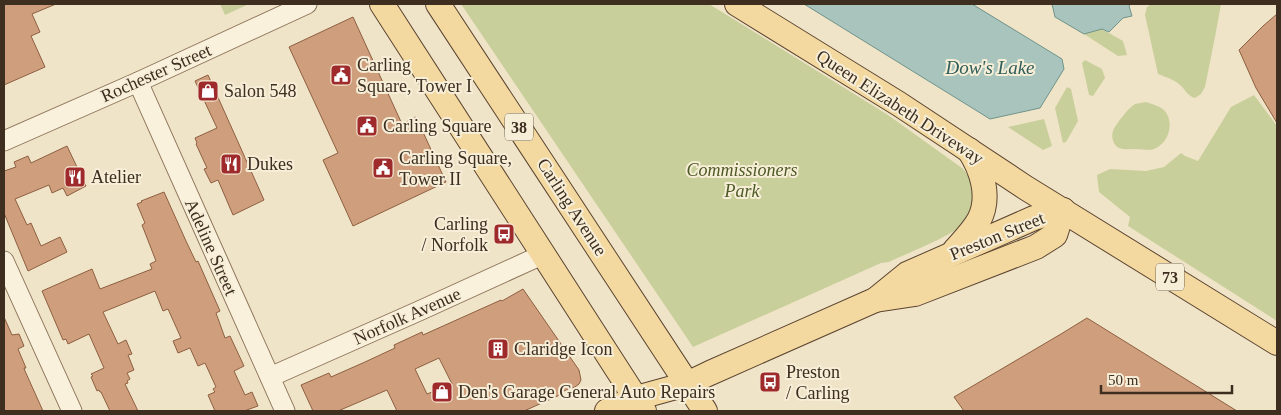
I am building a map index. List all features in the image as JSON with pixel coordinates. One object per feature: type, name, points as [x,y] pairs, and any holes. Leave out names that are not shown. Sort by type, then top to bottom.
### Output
[{"type":"main road","points":[[382,4],[640,405]]},
{"type":"main road","name":"Carling Avenue","points":[[438,4],[704,411]]},
{"type":"main road","name":"Queen Elizabeth Driveway","points":[[737,4],[899,104],[1026,188],[1063,210]]},
{"type":"main road","points":[[950,255],[978,222],[985,203],[981,173],[969,150]]},
{"type":"main road","name":"Preston Street","points":[[875,300],[915,294],[1036,247],[1055,235],[1063,210]]},
{"type":"main road","name":"Preston Street","points":[[607,411],[640,405],[875,300],[907,274],[1034,218],[1063,210]]},
{"type":"main road","name":"73","points":[[1063,210],[1277,343]]},
{"type":"street","name":"Rochester Street","points":[[4,141],[307,4]]},
{"type":"street","name":"Adeline Street","points":[[138,82],[285,411]]},
{"type":"street","name":"Norfolk Avenue","points":[[270,377],[544,254]]},
{"type":"street","points":[[4,261],[72,411]]},
{"type":"green space","points":[[220,4],[249,4],[225,15]]},
{"type":"green space","name":"Commissioners Park","points":[[461,4],[709,4],[888,115],[962,168],[970,179],[975,195],[972,214],[962,226],[931,243],[889,262],[881,263],[693,347]]},
{"type":"green space","points":[[1152,4],[1221,4],[1205,87],[1201,94],[1195,98],[1175,81],[1158,74],[1145,15],[1147,7]]},
{"type":"green space","points":[[1102,29],[1123,41],[1127,55],[1118,56],[1084,34]]},
{"type":"green space","points":[[1085,60],[1102,69],[1105,78],[1093,96],[1089,95],[1082,63]]},
{"type":"green space","points":[[1067,87],[1071,89],[1078,121],[1066,142],[1063,143],[1055,108]]},
{"type":"green space","points":[[1254,95],[1277,126],[1277,321],[1128,226],[1130,217],[1099,192],[1097,175],[1110,169],[1146,171],[1164,167],[1181,153],[1198,161],[1231,107]]},
{"type":"green space","points":[[1146,102],[1164,110],[1168,115],[1170,128],[1166,139],[1156,148],[1150,150],[1119,148],[1114,143],[1112,133],[1122,116],[1132,106]]},
{"type":"green space","points":[[1044,119],[1052,146],[1043,150],[1008,127]]},
{"type":"water","name":"Dow's Lake","points":[[804,4],[972,4],[1062,59],[1064,69],[1040,108],[990,119]]},
{"type":"water","name":"Dow's Lake","points":[[1052,4],[1131,4],[1129,6],[1132,16],[1123,18],[1109,32],[1102,29],[1084,34],[1055,17]]},
{"type":"building","points":[[4,4],[56,4],[32,14],[40,32],[31,36],[45,67],[4,85]]},
{"type":"building","points":[[1277,14],[1277,123],[1256,88],[1239,50]]},
{"type":"building","points":[[353,17],[402,124],[416,117],[446,182],[353,226],[323,160],[338,153],[289,47]]},
{"type":"building","points":[[208,75],[264,200],[233,215],[218,180],[211,183],[204,169],[207,168],[196,144],[195,138],[217,128],[195,81]]},
{"type":"building","points":[[67,146],[86,186],[67,196],[63,188],[52,193],[49,185],[15,199],[27,225],[31,223],[41,246],[60,237],[67,252],[28,271],[4,213],[4,171],[16,167],[14,162],[28,156],[31,163]]},
{"type":"building","points":[[164,192],[220,311],[216,313],[225,338],[230,336],[244,366],[234,371],[245,395],[252,392],[258,406],[244,411],[215,411],[208,395],[215,392],[213,389],[216,387],[205,363],[198,366],[190,348],[178,353],[173,341],[181,338],[168,309],[163,311],[155,291],[103,312],[118,344],[126,340],[132,354],[128,355],[134,370],[127,373],[130,379],[125,384],[138,411],[110,411],[101,392],[97,391],[91,374],[104,368],[89,334],[68,344],[66,339],[63,340],[42,291],[92,269],[100,289],[152,269],[150,264],[156,261],[142,225],[145,223],[137,204]]},
{"type":"building","points":[[523,289],[579,370],[581,380],[579,384],[524,411],[397,411],[387,390],[338,411],[313,411],[301,385],[329,373],[331,377],[395,348],[394,345],[422,332],[423,335],[502,301]],"holes":[[[439,358],[452,384],[427,394],[415,369]]]},
{"type":"building","points":[[4,317],[12,335],[19,334],[24,346],[18,349],[26,368],[24,368],[25,371],[43,411],[4,411]]},
{"type":"building","points":[[1087,318],[1237,411],[964,411],[954,397]]},
{"type":"place","name":"Carling Square, Tower I","points":[[341,75]]},
{"type":"place","name":"Salon 548","points":[[208,91]]},
{"type":"place","name":"Carling Square","points":[[367,126]]},
{"type":"place","name":"Dukes","points":[[231,164]]},
{"type":"place","name":"Carling Square, Tower II","points":[[383,168]]},
{"type":"place","name":"Atelier","points":[[75,177]]},
{"type":"place","name":"Carling / Norfolk","points":[[504,234]]},
{"type":"place","name":"Claridge Icon","points":[[498,349]]},
{"type":"place","name":"Preston / Carling","points":[[770,382]]},
{"type":"place","name":"Den's Garage General Auto Repairs","points":[[442,392]]}]
